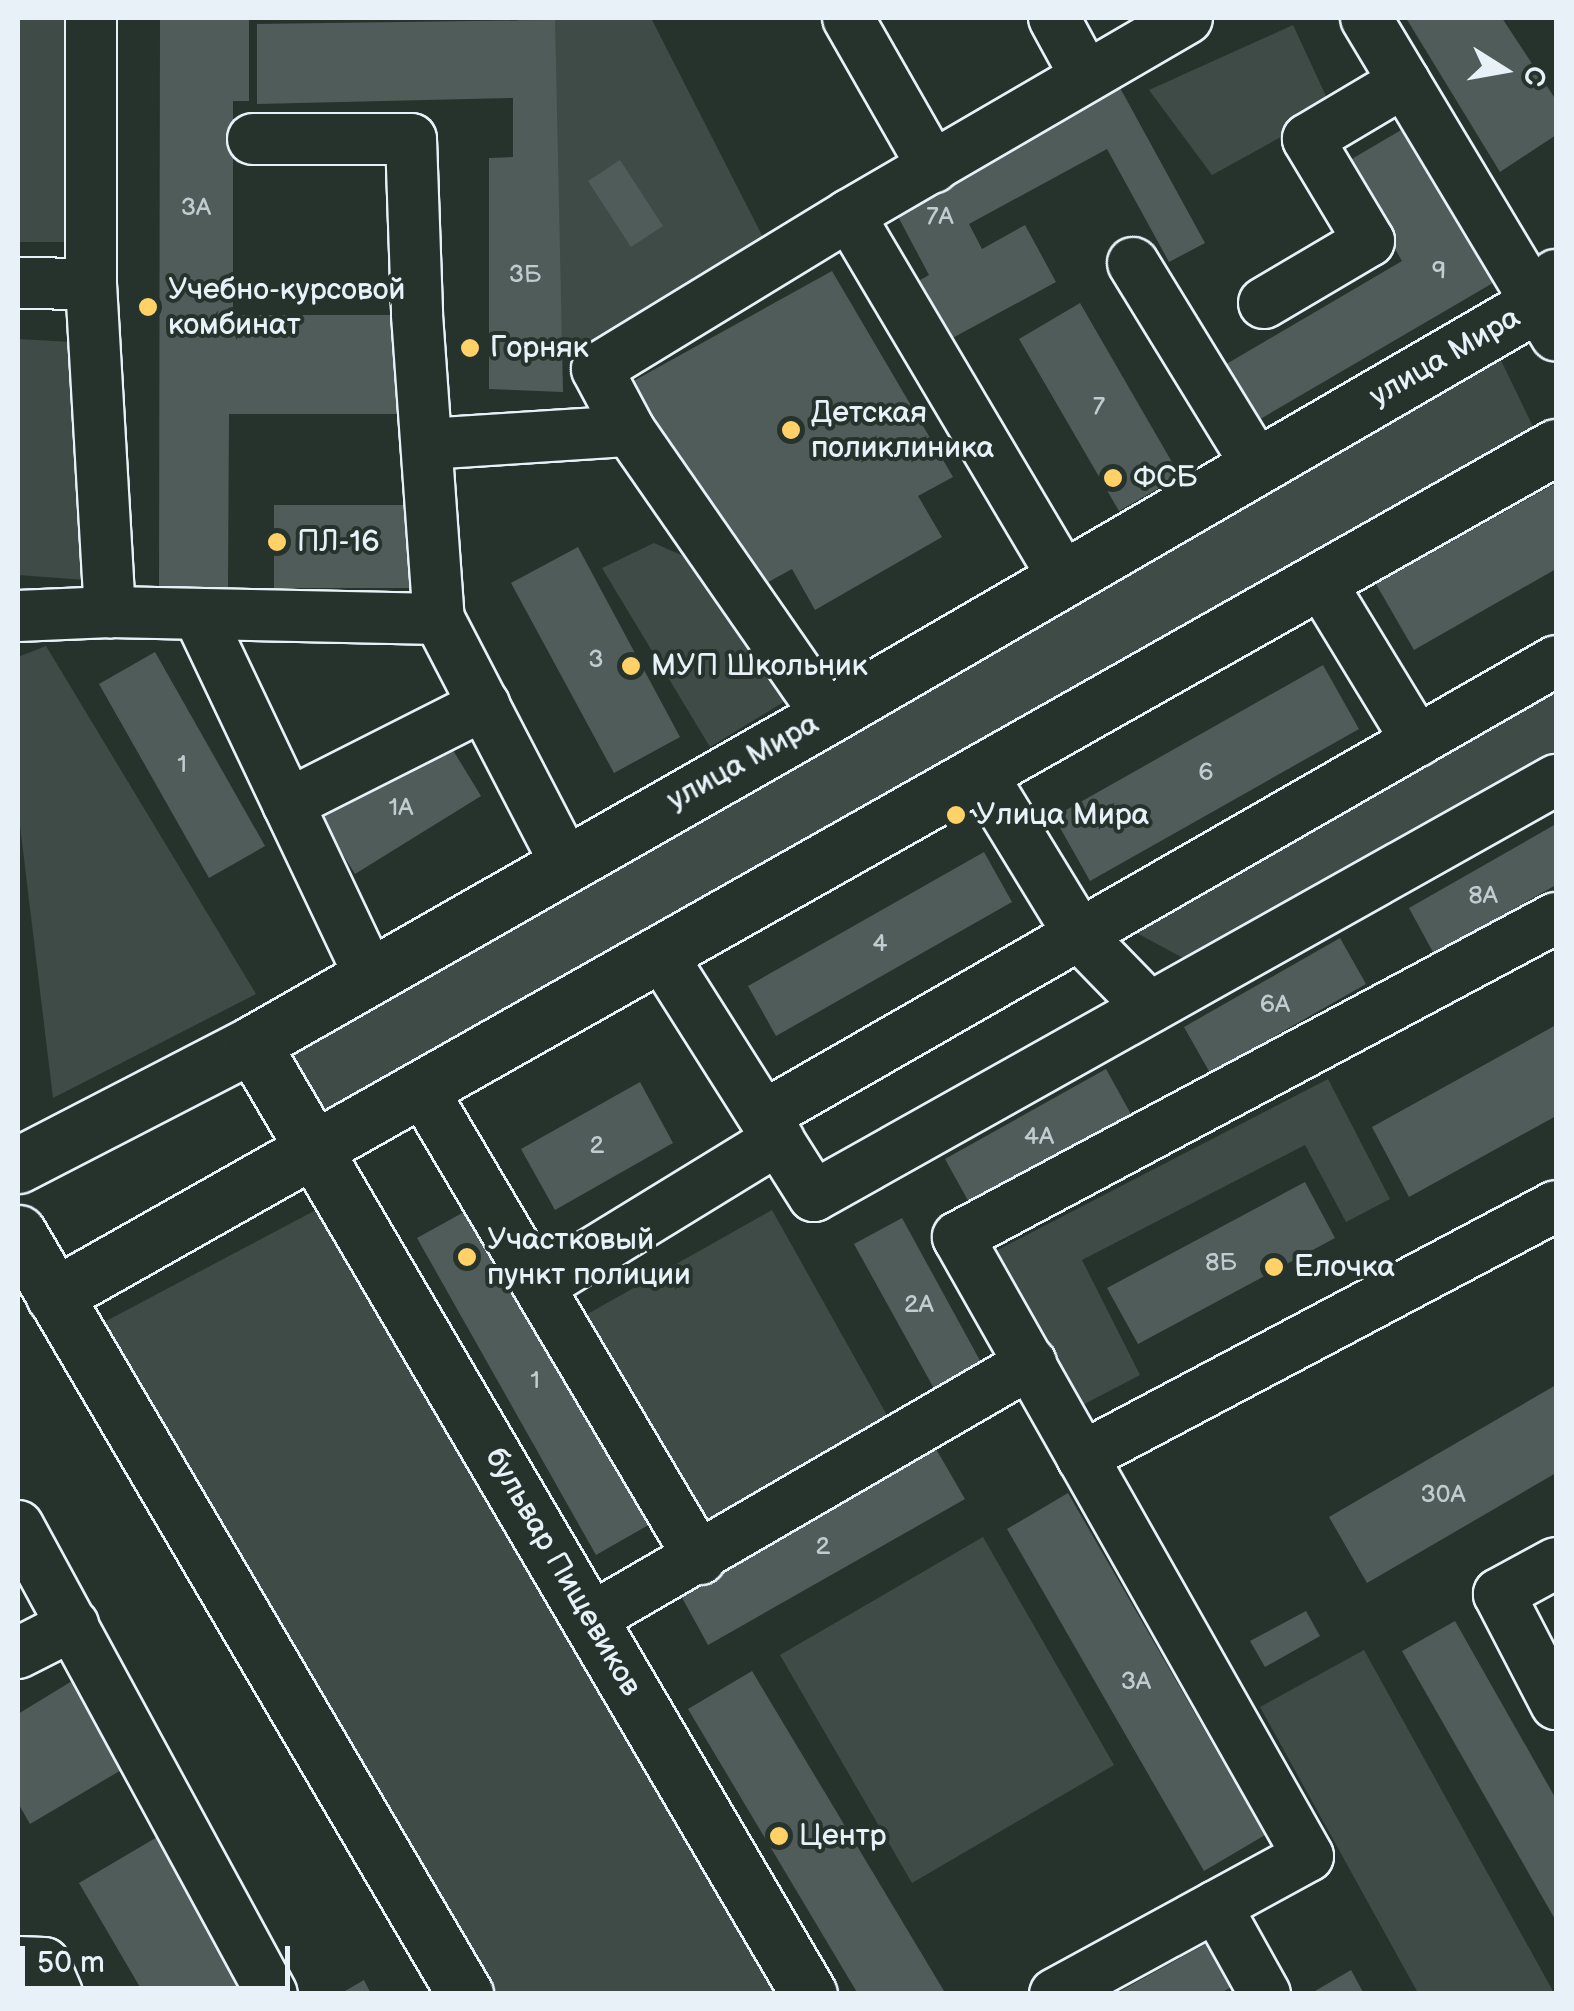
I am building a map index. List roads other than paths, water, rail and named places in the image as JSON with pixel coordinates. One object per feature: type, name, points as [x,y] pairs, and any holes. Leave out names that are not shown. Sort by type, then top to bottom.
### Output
[{"type":"main road","name":"улица Мира","points":[[18,1165],[252,1044],[1257,465],[1551,305]]},
{"type":"main road","points":[[54,1296],[982,775],[1556,446]]},
{"type":"main road","name":"бульвар Пищевиков","points":[[252,1044],[809,1994]]},
{"type":"main road","points":[[21,1245],[464,1994]]},
{"type":"lane","points":[[91,18],[91,284],[110,612]]},
{"type":"lane","points":[[1054,18],[1085,76]]},
{"type":"lane","points":[[826,716],[630,431],[597,369],[849,215],[1188,18]]},
{"type":"lane","points":[[1366,18],[1551,305]]},
{"type":"lane","points":[[868,24],[932,168]]},
{"type":"lane","points":[[1264,303],[1369,241],[1308,139],[1404,82]]},
{"type":"lane","points":[[253,139],[411,139],[439,619],[565,862]]},
{"type":"lane","points":[[849,215],[1063,577]]},
{"type":"lane","points":[[1133,262],[1257,465]]},
{"type":"lane","points":[[18,282],[91,284]]},
{"type":"lane","points":[[427,444],[630,431]]},
{"type":"lane","points":[[1322,582],[1417,741]]},
{"type":"lane","points":[[18,616],[110,612],[439,619]]},
{"type":"lane","points":[[198,614],[369,974]]},
{"type":"lane","points":[[539,1286],[772,1127],[1081,937],[1556,661]]},
{"type":"lane","points":[[288,804],[484,705]]},
{"type":"lane","points":[[982,775],[1081,937],[1149,1006]]},
{"type":"lane","points":[[662,956],[814,1196],[1556,780]]},
{"type":"lane","points":[[1055,1994],[1308,1856],[958,1236],[1556,918]]},
{"type":"lane","points":[[422,1091],[700,1559]]},
{"type":"lane","points":[[1082,1457],[1556,1206]]},
{"type":"lane","points":[[590,1619],[700,1559],[1030,1364]]},
{"type":"lane","points":[[18,1526],[272,1994]]},
{"type":"lane","points":[[1556,1563],[1500,1594],[1556,1704]]},
{"type":"lane","points":[[18,1653],[73,1624]]},
{"type":"lane","points":[[1216,1906],[1265,1994]]},
{"type":"lane","points":[[18,1962],[44,1963],[57,1994]]},
{"type":"place","name":"Учебно-курсовой комбинат","points":[[148,307]]},
{"type":"place","name":"Горняк","points":[[470,348]]},
{"type":"place","name":"Детская поликлиника","points":[[791,430]]},
{"type":"place","name":"ФСБ","points":[[1113,478]]},
{"type":"place","name":"ПЛ-16","points":[[277,542]]},
{"type":"place","name":"МУП Школьник","points":[[631,666]]},
{"type":"place","name":"Улица Мира","points":[[956,815]]},
{"type":"place","name":"Участковый пункт полиции","points":[[467,1257]]},
{"type":"place","name":"Елочка","points":[[1274,1267]]},
{"type":"place","name":"Центр","points":[[779,1836]]}]
